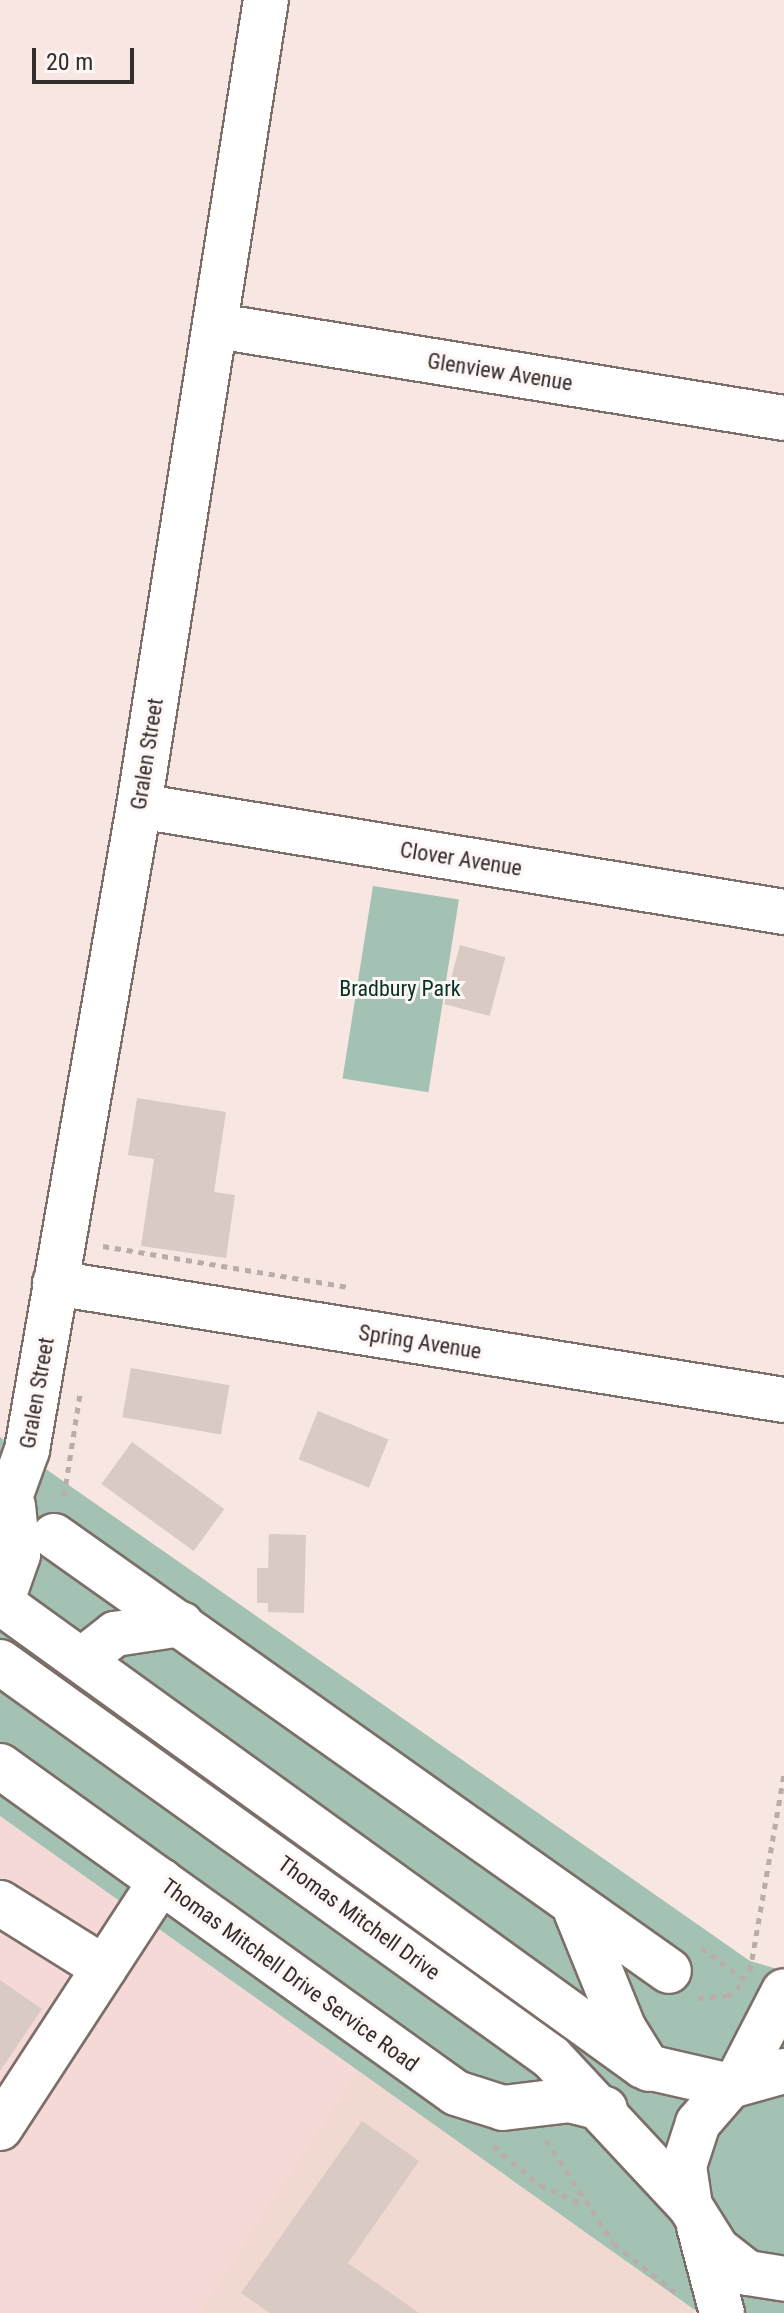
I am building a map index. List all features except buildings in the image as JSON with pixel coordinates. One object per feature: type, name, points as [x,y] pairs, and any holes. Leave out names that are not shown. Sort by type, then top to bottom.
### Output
[{"type":"street","name":"Gralen Street","points":[[1,1604],[18,1555],[4,1510],[55,1283],[139,806],[266,0]]},
{"type":"street","name":"Glenview Avenue","points":[[217,326],[784,418]]},
{"type":"street","name":"Clover Avenue","points":[[139,806],[784,912]]},
{"type":"street","name":"Spring Avenue","points":[[55,1283],[784,1400]]},
{"type":"street","points":[[54,1536],[669,1971]]},
{"type":"street","points":[[1,1604],[83,1659],[649,2069],[733,2084],[784,2071]]},
{"type":"street","points":[[72,1713],[83,1659],[115,1634],[181,1624]]},
{"type":"street","name":"Thomas Mitchell Drive","points":[[0,1662],[524,2036],[605,2109],[740,2269],[784,2279]]},
{"type":"street","name":"Thomas Mitchell Drive Service Road","points":[[0,1766],[456,2093],[494,2107],[569,2100],[605,2109]]},
{"type":"street","points":[[0,2128],[161,1881]]},
{"type":"street","points":[[570,1902],[597,1946],[629,2040],[649,2069]]},
{"type":"street","points":[[0,1903],[104,1968]]},
{"type":"street","points":[[703,2306],[687,2151],[706,2111],[733,2084],[784,1991]]},
{"type":"path","points":[[532,2105],[536,2130],[581,2203],[614,2244],[703,2306]]},
{"type":"shaded area","points":[[0,1816],[358,2070],[198,2313],[0,2313]]},
{"type":"shaded area","points":[[358,2070],[694,2310],[694,2313],[198,2313]]},
{"type":"green space","name":"Bradbury Park","points":[[373,886],[459,900],[428,1092],[342,1079]]},
{"type":"green space","points":[[0,1437],[750,1961],[784,1971],[784,2313],[699,2313],[0,1816]]}]
